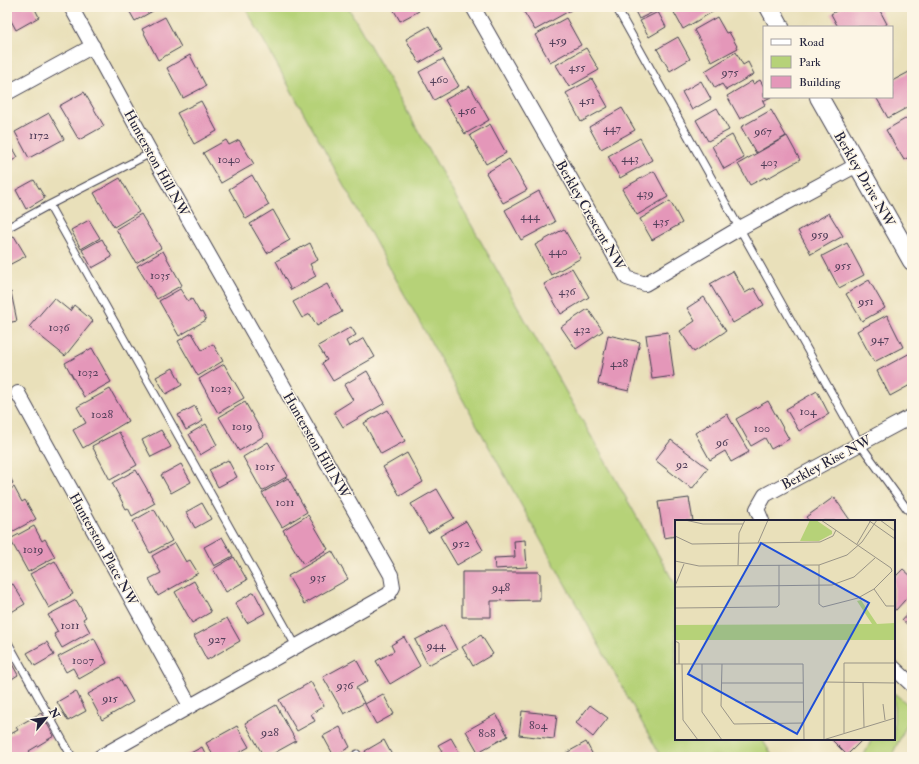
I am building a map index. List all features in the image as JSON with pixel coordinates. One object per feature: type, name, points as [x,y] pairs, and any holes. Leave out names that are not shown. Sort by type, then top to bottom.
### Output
[{"type":"street","name":"Hunterston Hill NW","points":[[71,7],[391,575],[393,587],[389,594],[100,757]]},
{"type":"street","name":"Berkley Crescent NW","points":[[473,7],[626,278],[646,284],[740,228],[857,165]]},
{"type":"street","points":[[769,7],[779,26]]},
{"type":"street","points":[[7,93],[93,46]]},
{"type":"street","name":"Berkley Drive NW","points":[[820,98],[912,261]]},
{"type":"street","name":"Hunterston Place NW","points":[[18,393],[190,706]]},
{"type":"street","name":"Berkley Rise NW","points":[[762,520],[758,509],[765,495],[912,416]]},
{"type":"street","points":[[895,669],[912,685]]},
{"type":"lane","points":[[616,7],[860,444],[907,509],[912,513]]},
{"type":"lane","points":[[7,228],[152,153]]},
{"type":"lane","points":[[49,205],[296,646]]},
{"type":"lane","points":[[7,641],[72,757]]},
{"type":"lane","points":[[353,757],[357,754],[359,757]]},
{"type":"green space","points":[[245,7],[348,7],[675,584],[675,740],[763,740],[773,757],[661,757]]},
{"type":"green space","points":[[895,694],[912,708],[912,714],[891,757],[863,757],[872,740],[895,740]]},
{"type":"building","points":[[7,7],[34,7],[39,17],[16,30],[7,13]]},
{"type":"building","points":[[127,7],[157,7],[158,8],[135,21]]},
{"type":"building","points":[[392,7],[417,7],[419,11],[400,21]]},
{"type":"building","points":[[521,7],[569,7],[571,10],[535,30]]},
{"type":"building","points":[[633,7],[658,7],[659,9],[639,19]]},
{"type":"building","points":[[671,7],[711,7],[714,11],[683,29]]},
{"type":"building","points":[[843,7],[878,7],[887,24],[884,26],[837,26],[831,14]]},
{"type":"building","points":[[658,12],[666,27],[649,37],[640,21]]},
{"type":"building","points":[[165,17],[181,47],[158,60],[142,29]]},
{"type":"building","points":[[717,17],[726,33],[729,32],[738,48],[712,62],[694,30]]},
{"type":"building","points":[[566,18],[581,45],[550,62],[535,35]]},
{"type":"building","points":[[429,26],[442,50],[419,63],[406,39]]},
{"type":"building","points":[[678,37],[690,59],[670,71],[657,49]]},
{"type":"building","points":[[586,48],[599,70],[569,87],[556,65]]},
{"type":"building","points":[[736,52],[743,65],[748,62],[754,74],[726,90],[722,84],[715,88],[705,71]]},
{"type":"building","points":[[190,55],[206,86],[183,98],[167,68]]},
{"type":"building","points":[[443,59],[459,86],[434,100],[419,72]]},
{"type":"building","points":[[909,72],[912,78],[912,105],[888,118],[877,98],[893,98],[893,80]]},
{"type":"building","points":[[592,79],[608,107],[581,122],[566,93]]},
{"type":"building","points":[[760,80],[763,85],[763,98],[769,98],[763,101],[765,105],[740,119],[727,96],[752,81],[753,84]]},
{"type":"building","points":[[701,81],[711,99],[692,110],[682,92]]},
{"type":"building","points":[[470,86],[489,120],[465,134],[445,100]]},
{"type":"building","points":[[84,92],[104,126],[79,140],[59,106]]},
{"type":"building","points":[[201,101],[217,131],[194,144],[177,113]]},
{"type":"building","points":[[622,108],[635,130],[601,149],[589,127]]},
{"type":"building","points":[[717,108],[729,130],[708,141],[696,120]]},
{"type":"building","points":[[771,110],[786,136],[756,153],[741,127]]},
{"type":"building","points":[[49,113],[64,139],[29,158],[15,132]]},
{"type":"building","points":[[912,115],[912,155],[904,160],[886,130]]},
{"type":"building","points":[[490,124],[506,153],[486,164],[470,135]]},
{"type":"building","points":[[732,135],[744,158],[724,169],[712,146]]},
{"type":"building","points":[[787,136],[800,160],[766,179],[765,177],[750,185],[738,164]]},
{"type":"building","points":[[7,138],[18,157],[7,164]]},
{"type":"building","points":[[640,138],[652,160],[620,178],[608,156]]},
{"type":"building","points":[[226,140],[229,145],[239,140],[254,164],[221,183],[203,153]]},
{"type":"building","points":[[509,159],[527,190],[503,203],[486,173]]},
{"type":"building","points":[[654,171],[668,197],[637,215],[622,189]]},
{"type":"building","points":[[252,175],[269,205],[246,219],[229,189]]},
{"type":"building","points":[[120,178],[139,212],[114,227],[94,193]]},
{"type":"building","points":[[34,180],[45,198],[26,209],[16,190]]},
{"type":"building","points":[[539,191],[555,222],[521,240],[505,210]]},
{"type":"building","points":[[670,201],[682,223],[652,240],[640,219]]},
{"type":"building","points":[[273,210],[290,240],[267,253],[250,224]]},
{"type":"building","points":[[829,213],[843,236],[811,254],[798,231]]},
{"type":"building","points":[[141,214],[161,248],[136,263],[116,229]]},
{"type":"building","points":[[89,220],[100,238],[81,249],[71,230]]},
{"type":"building","points":[[564,229],[581,258],[551,275],[535,245]]},
{"type":"building","points":[[14,236],[26,256],[7,266],[7,240]]},
{"type":"building","points":[[102,239],[112,257],[92,268],[82,250]]},
{"type":"building","points":[[310,243],[318,260],[310,264],[316,276],[291,290],[276,261]]},
{"type":"building","points":[[847,243],[864,275],[839,288],[822,256]]},
{"type":"building","points":[[163,251],[182,285],[157,299],[137,266]]},
{"type":"building","points":[[572,268],[589,297],[561,314],[544,284]]},
{"type":"building","points":[[733,271],[745,293],[754,288],[764,305],[733,323],[710,284]]},
{"type":"building","points":[[869,280],[885,308],[862,321],[846,294]]},
{"type":"building","points":[[327,284],[342,312],[317,326],[310,314],[302,318],[293,302]]},
{"type":"building","points":[[180,289],[188,301],[192,299],[206,320],[179,336],[159,301]]},
{"type":"building","points":[[7,292],[11,292],[17,321],[7,323]]},
{"type":"building","points":[[704,297],[726,331],[694,352],[680,331],[695,321],[687,308]]},
{"type":"building","points":[[54,298],[70,311],[74,305],[93,321],[65,356],[29,327]]},
{"type":"building","points":[[588,309],[603,331],[576,349],[561,327]]},
{"type":"building","points":[[887,315],[903,347],[874,362],[857,331]]},
{"type":"building","points":[[351,327],[356,335],[346,341],[349,347],[364,338],[375,357],[333,381],[322,363],[327,360],[318,346]]},
{"type":"building","points":[[668,332],[674,376],[652,379],[646,335]]},
{"type":"building","points":[[192,333],[202,350],[213,344],[223,361],[198,376],[178,341]]},
{"type":"building","points":[[608,335],[640,342],[629,391],[598,384]]},
{"type":"building","points":[[92,348],[111,382],[84,397],[65,363]]},
{"type":"building","points":[[912,352],[912,384],[890,396],[877,371]]},
{"type":"building","points":[[224,364],[244,398],[218,413],[199,379]]},
{"type":"building","points":[[173,368],[182,385],[166,394],[156,377]]},
{"type":"building","points":[[367,371],[385,403],[343,427],[334,412],[353,400],[344,385]]},
{"type":"building","points":[[110,389],[128,421],[83,448],[73,430],[86,423],[77,407]]},
{"type":"building","points":[[817,391],[829,414],[799,431],[786,409]]},
{"type":"building","points":[[768,401],[789,439],[771,449],[765,438],[751,446],[736,419]]},
{"type":"building","points":[[245,402],[264,436],[239,451],[219,417]]},
{"type":"building","points":[[195,406],[203,421],[186,430],[178,415]]},
{"type":"building","points":[[388,410],[405,441],[381,454],[364,423]]},
{"type":"building","points":[[727,414],[749,452],[731,462],[725,451],[710,460],[695,433]]},
{"type":"building","points":[[206,424],[217,445],[200,455],[189,434]]},
{"type":"building","points":[[161,430],[171,447],[151,457],[142,440]]},
{"type":"building","points":[[119,432],[137,465],[110,480],[92,446]]},
{"type":"building","points":[[671,440],[708,468],[692,489],[655,460]]},
{"type":"building","points":[[268,442],[288,476],[262,491],[243,457]]},
{"type":"building","points":[[407,453],[423,482],[400,496],[383,467]]},
{"type":"building","points":[[228,460],[237,477],[218,487],[209,470]]},
{"type":"building","points":[[181,464],[191,482],[171,493],[161,475]]},
{"type":"building","points":[[136,470],[155,503],[132,516],[128,508],[126,509],[112,483]]},
{"type":"building","points":[[7,471],[13,483],[7,486]]},
{"type":"building","points":[[288,478],[307,512],[282,527],[262,493]]},
{"type":"building","points":[[14,487],[22,502],[25,500],[36,519],[8,534],[7,491]]},
{"type":"building","points":[[437,489],[454,518],[428,533],[411,504]]},
{"type":"building","points":[[834,497],[850,520],[808,520],[806,517]]},
{"type":"building","points":[[689,498],[693,520],[675,520],[675,536],[664,538],[658,502]]},
{"type":"building","points":[[202,503],[211,519],[195,528],[186,512]]},
{"type":"building","points":[[154,509],[172,541],[150,553],[133,521]]},
{"type":"building","points":[[308,515],[328,549],[303,564],[283,530]]},
{"type":"building","points":[[466,521],[483,550],[457,565],[440,536]]},
{"type":"building","points":[[34,526],[42,541],[45,539],[55,557],[28,572],[10,539]]},
{"type":"building","points":[[222,537],[233,556],[214,566],[204,547]]},
{"type":"building","points":[[525,540],[527,567],[495,569],[494,558],[515,557],[514,541]]},
{"type":"building","points":[[175,543],[186,562],[190,560],[198,573],[158,596],[149,579],[161,573],[152,556]]},
{"type":"building","points":[[332,551],[348,579],[304,604],[288,576]]},
{"type":"building","points":[[234,557],[247,580],[226,592],[213,569]]},
{"type":"building","points":[[55,561],[73,594],[49,608],[30,574]]},
{"type":"building","points":[[903,569],[912,577],[912,592],[896,610],[895,610],[895,577]]},
{"type":"building","points":[[462,572],[539,572],[540,600],[491,601],[491,617],[462,617]]},
{"type":"building","points":[[194,581],[211,612],[192,623],[175,592]]},
{"type":"building","points":[[13,584],[25,604],[8,614],[7,587]]},
{"type":"building","points":[[254,592],[265,613],[247,623],[235,603]]},
{"type":"building","points":[[76,600],[86,617],[83,619],[90,632],[62,648],[54,634],[58,632],[48,615]]},
{"type":"building","points":[[912,608],[912,628],[902,620]]},
{"type":"building","points":[[227,618],[240,641],[207,660],[194,636]]},
{"type":"building","points":[[444,625],[457,650],[428,665],[415,640]]},
{"type":"building","points":[[481,635],[493,654],[473,666],[462,647]]},
{"type":"building","points":[[404,637],[420,666],[390,684],[376,661],[394,651],[391,645]]},
{"type":"building","points":[[94,638],[107,663],[79,679],[73,668],[66,672],[58,657]]},
{"type":"building","points":[[47,642],[54,655],[35,666],[27,653]]},
{"type":"building","points":[[7,655],[18,675],[7,682]]},
{"type":"building","points":[[356,659],[368,681],[356,688],[364,703],[344,714],[323,677]]},
{"type":"building","points":[[119,677],[133,702],[102,720],[88,694]]},
{"type":"building","points":[[311,682],[324,706],[311,714],[315,721],[297,731],[279,700]]},
{"type":"building","points":[[76,691],[86,711],[68,721],[57,702]]},
{"type":"building","points":[[383,694],[394,714],[376,724],[365,704]]},
{"type":"building","points":[[276,705],[296,741],[267,757],[264,757],[245,723]]},
{"type":"building","points":[[590,705],[608,718],[593,737],[576,723]]},
{"type":"building","points":[[522,711],[557,715],[554,739],[519,735]]},
{"type":"building","points":[[41,713],[54,736],[29,751],[33,757],[7,757],[7,736],[18,730],[16,727]]},
{"type":"building","points":[[496,714],[508,736],[478,752],[466,731]]},
{"type":"building","points":[[237,726],[249,747],[231,757],[214,757],[206,743]]},
{"type":"building","points":[[340,727],[350,747],[334,756],[323,736]]},
{"type":"building","points":[[451,738],[462,757],[432,757],[442,751],[438,745]]},
{"type":"building","points":[[384,740],[393,757],[368,757],[365,751]]},
{"type":"building","points":[[832,740],[862,740],[847,755]]},
{"type":"building","points":[[586,742],[594,757],[559,757]]},
{"type":"building","points":[[202,747],[207,757],[183,757]]}]
